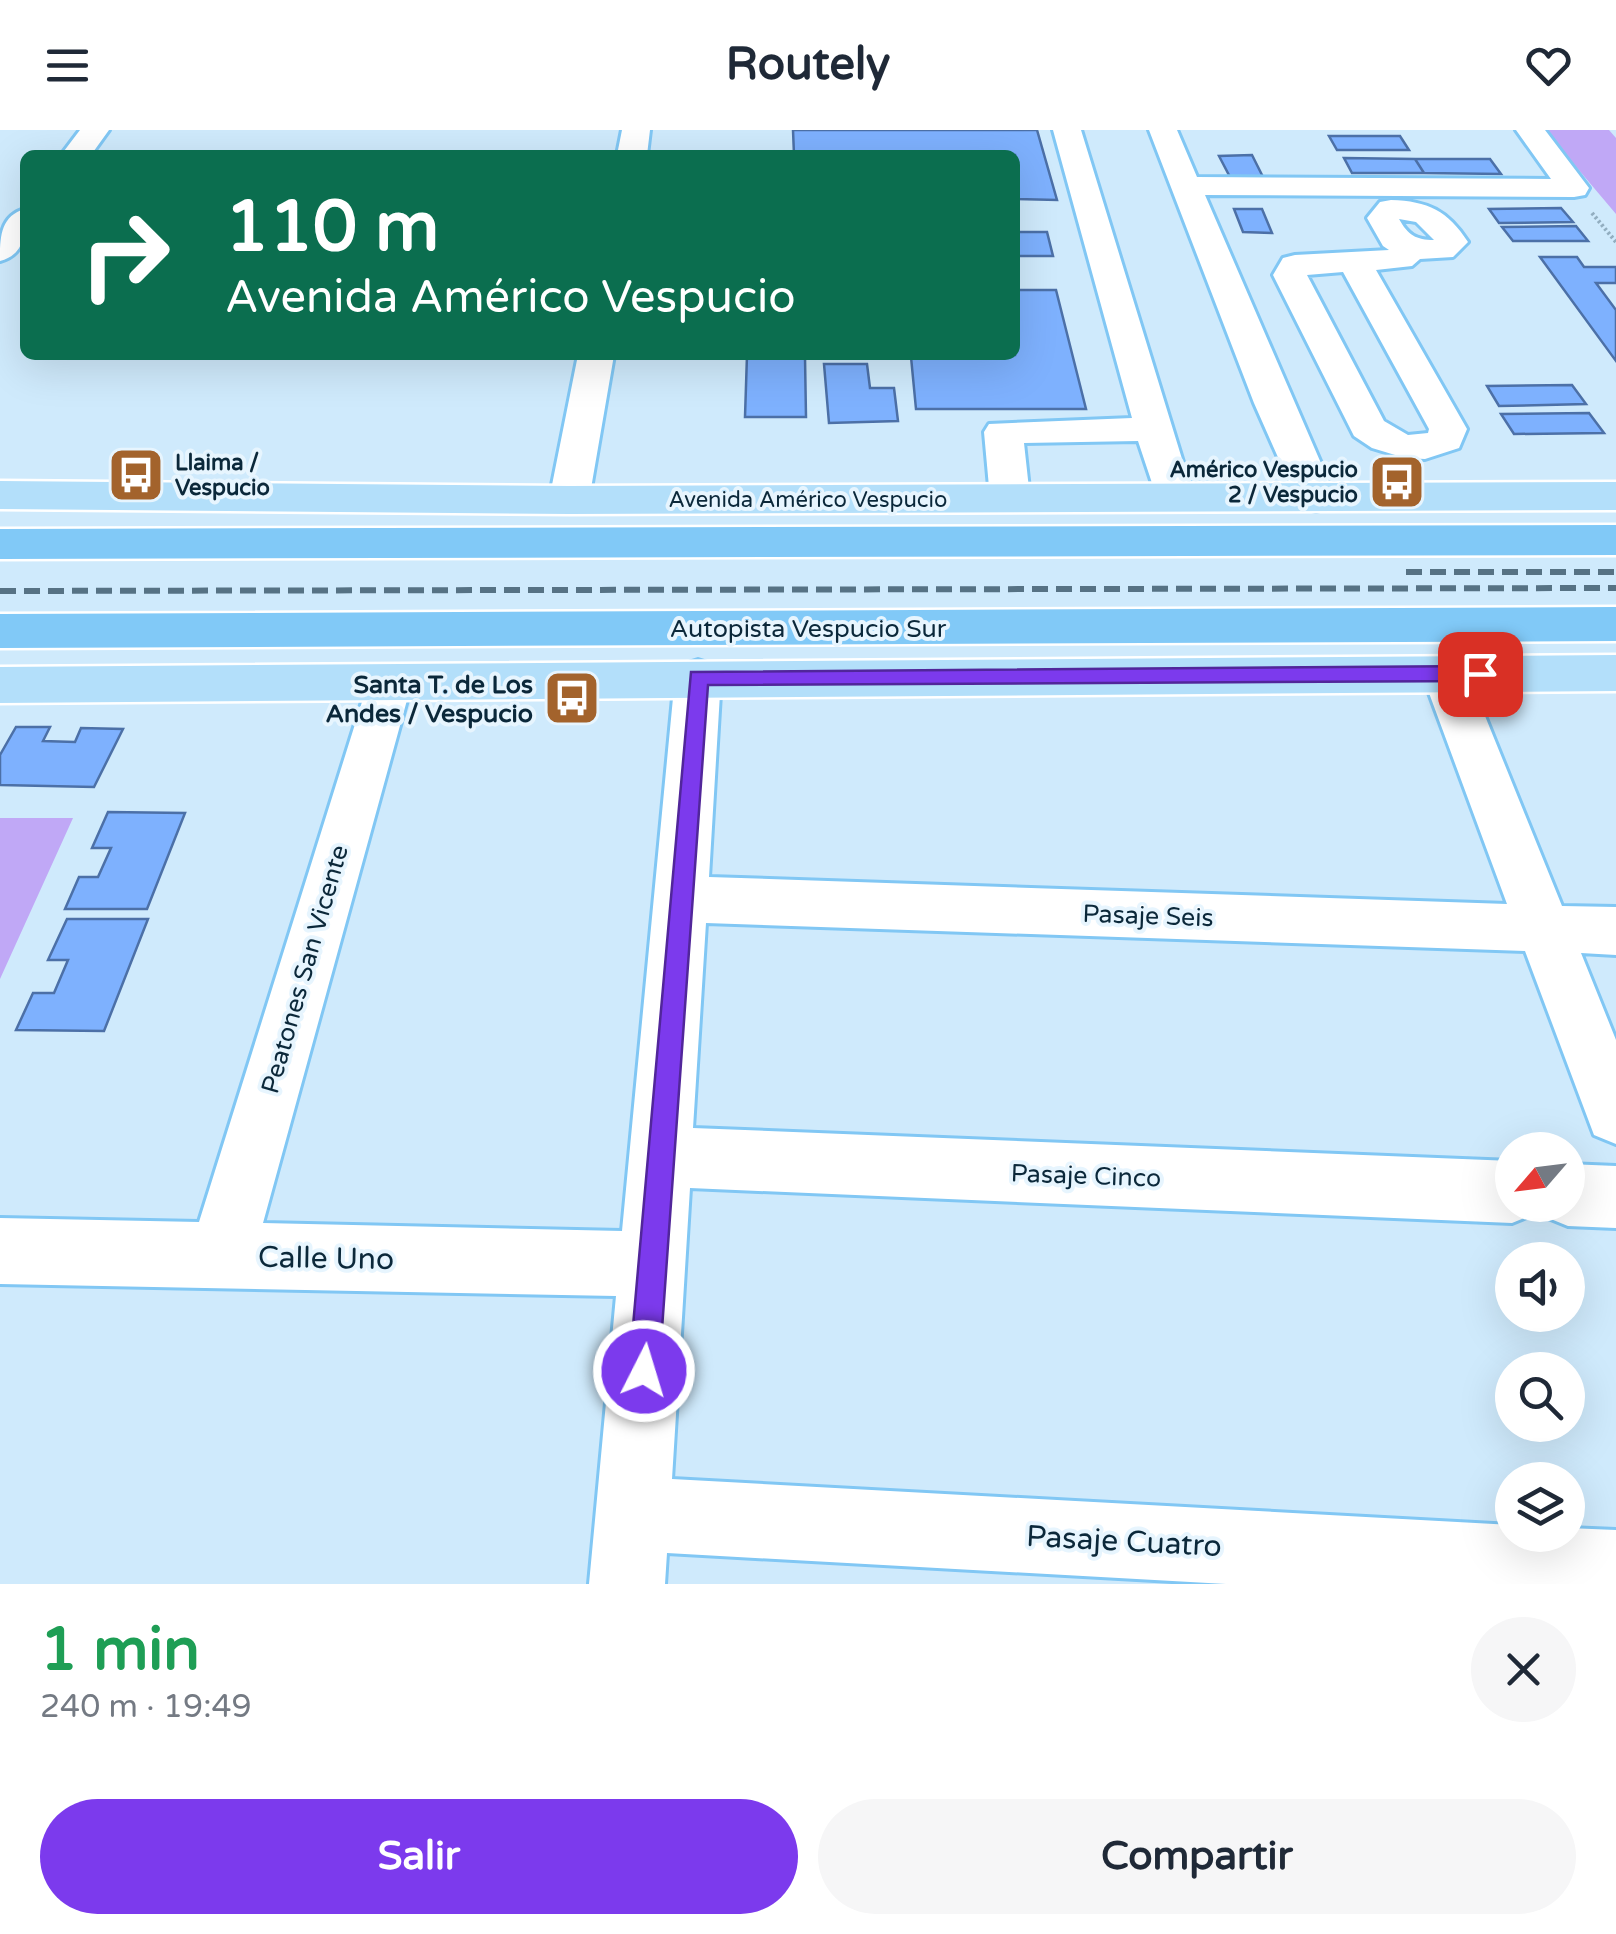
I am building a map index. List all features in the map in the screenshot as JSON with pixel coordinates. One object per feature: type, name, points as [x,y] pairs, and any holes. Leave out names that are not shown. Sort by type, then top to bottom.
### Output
[{"type":"highway","points":[[0,523],[158,544]]},
{"type":"highway","points":[[0,544],[1616,540]]},
{"type":"highway","name":"Autopista Vespucio Sur","points":[[0,630],[1616,624]]},
{"type":"main road","name":"Avenida Américo Vespucio","points":[[0,494],[569,500],[1616,496]]},
{"type":"main road","points":[[0,685],[1616,673]]},
{"type":"street","points":[[80,150],[96,130]]},
{"type":"street","points":[[1067,130],[1174,498]]},
{"type":"street","points":[[1162,130],[1185,186],[1313,401],[1384,440],[1407,448],[1430,448],[1445,440],[1448,429],[1354,260]]},
{"type":"street","points":[[1185,186],[1574,188],[1530,130]]},
{"type":"street","points":[[0,251],[20,226]]},
{"type":"street","points":[[1316,498],[1313,401],[1290,275],[1294,265],[1400,259],[1412,250]]},
{"type":"street","points":[[569,500],[595,360]]},
{"type":"street","points":[[1010,498],[1003,432],[1154,430]]},
{"type":"street","points":[[1446,674],[1616,1116]]},
{"type":"street","points":[[630,1549],[698,677]]},
{"type":"street","name":"Peatones San Vicente","points":[[221,1256],[389,682]]},
{"type":"street","name":"Pasaje Seis","points":[[680,900],[1616,931]]},
{"type":"street","name":"Pasaje Cinco","points":[[660,1158],[1495,1191]]},
{"type":"street","points":[[1585,1195],[1616,1196]]},
{"type":"street","name":"Calle Uno","points":[[0,1252],[653,1264]]},
{"type":"street","name":"Pasaje Cuatro","points":[[630,1549],[1532,1574],[1616,1568]]},
{"type":"shaded area","points":[[1545,130],[1609,130],[1616,138],[1616,214]]},
{"type":"shaded area","points":[[0,818],[73,818],[0,979]]},
{"type":"building","points":[[793,130],[1037,130],[1057,200],[1020,199],[1020,150],[794,150]]},
{"type":"building","points":[[1329,136],[1400,136],[1409,150],[1337,150]]},
{"type":"building","points":[[1252,155],[1263,177],[1230,177],[1219,156]]},
{"type":"building","points":[[1344,158],[1415,159],[1424,173],[1352,173]]},
{"type":"building","points":[[1415,159],[1490,159],[1501,174],[1424,173]]},
{"type":"building","points":[[1561,208],[1573,222],[1499,223],[1489,209]]},
{"type":"building","points":[[1234,209],[1262,209],[1272,233],[1243,232]]},
{"type":"building","points":[[1576,226],[1588,241],[1513,241],[1502,227]]},
{"type":"building","points":[[1020,232],[1047,232],[1053,256],[1020,256]]},
{"type":"building","points":[[1540,257],[1577,257],[1584,267],[1616,267],[1616,283],[1596,283],[1616,310],[1616,361]]},
{"type":"building","points":[[1020,290],[1056,290],[1086,409],[916,409],[911,360],[1020,360]]},
{"type":"building","points":[[747,360],[805,360],[806,417],[745,417]]},
{"type":"building","points":[[824,364],[867,364],[870,388],[894,388],[898,421],[829,423]]},
{"type":"building","points":[[1572,385],[1586,404],[1499,406],[1487,386]]},
{"type":"building","points":[[1589,413],[1604,433],[1514,434],[1501,414]]},
{"type":"building","points":[[16,727],[50,727],[43,741],[75,742],[81,728],[123,729],[94,787],[0,785],[0,755]]},
{"type":"building","points":[[108,812],[185,813],[147,909],[65,909],[79,877],[98,877],[111,848],[92,848]]},
{"type":"building","points":[[67,919],[148,919],[104,1031],[16,1030],[33,993],[54,993],[68,960],[48,960]]},
{"type":"railway","points":[[1406,572],[1616,572]]},
{"type":"railway","points":[[0,591],[1616,588]]},
{"type":"place","name":"Llaima / Vespucio","points":[[136,475]]},
{"type":"place","name":"Américo Vespucio 2 / Vespucio","points":[[1397,482]]},
{"type":"place","name":"Santa T. de Los Andes / Vespucio","points":[[572,698]]},
{"type":"route","points":[[644,1371],[698,677],[1480,674]]}]
